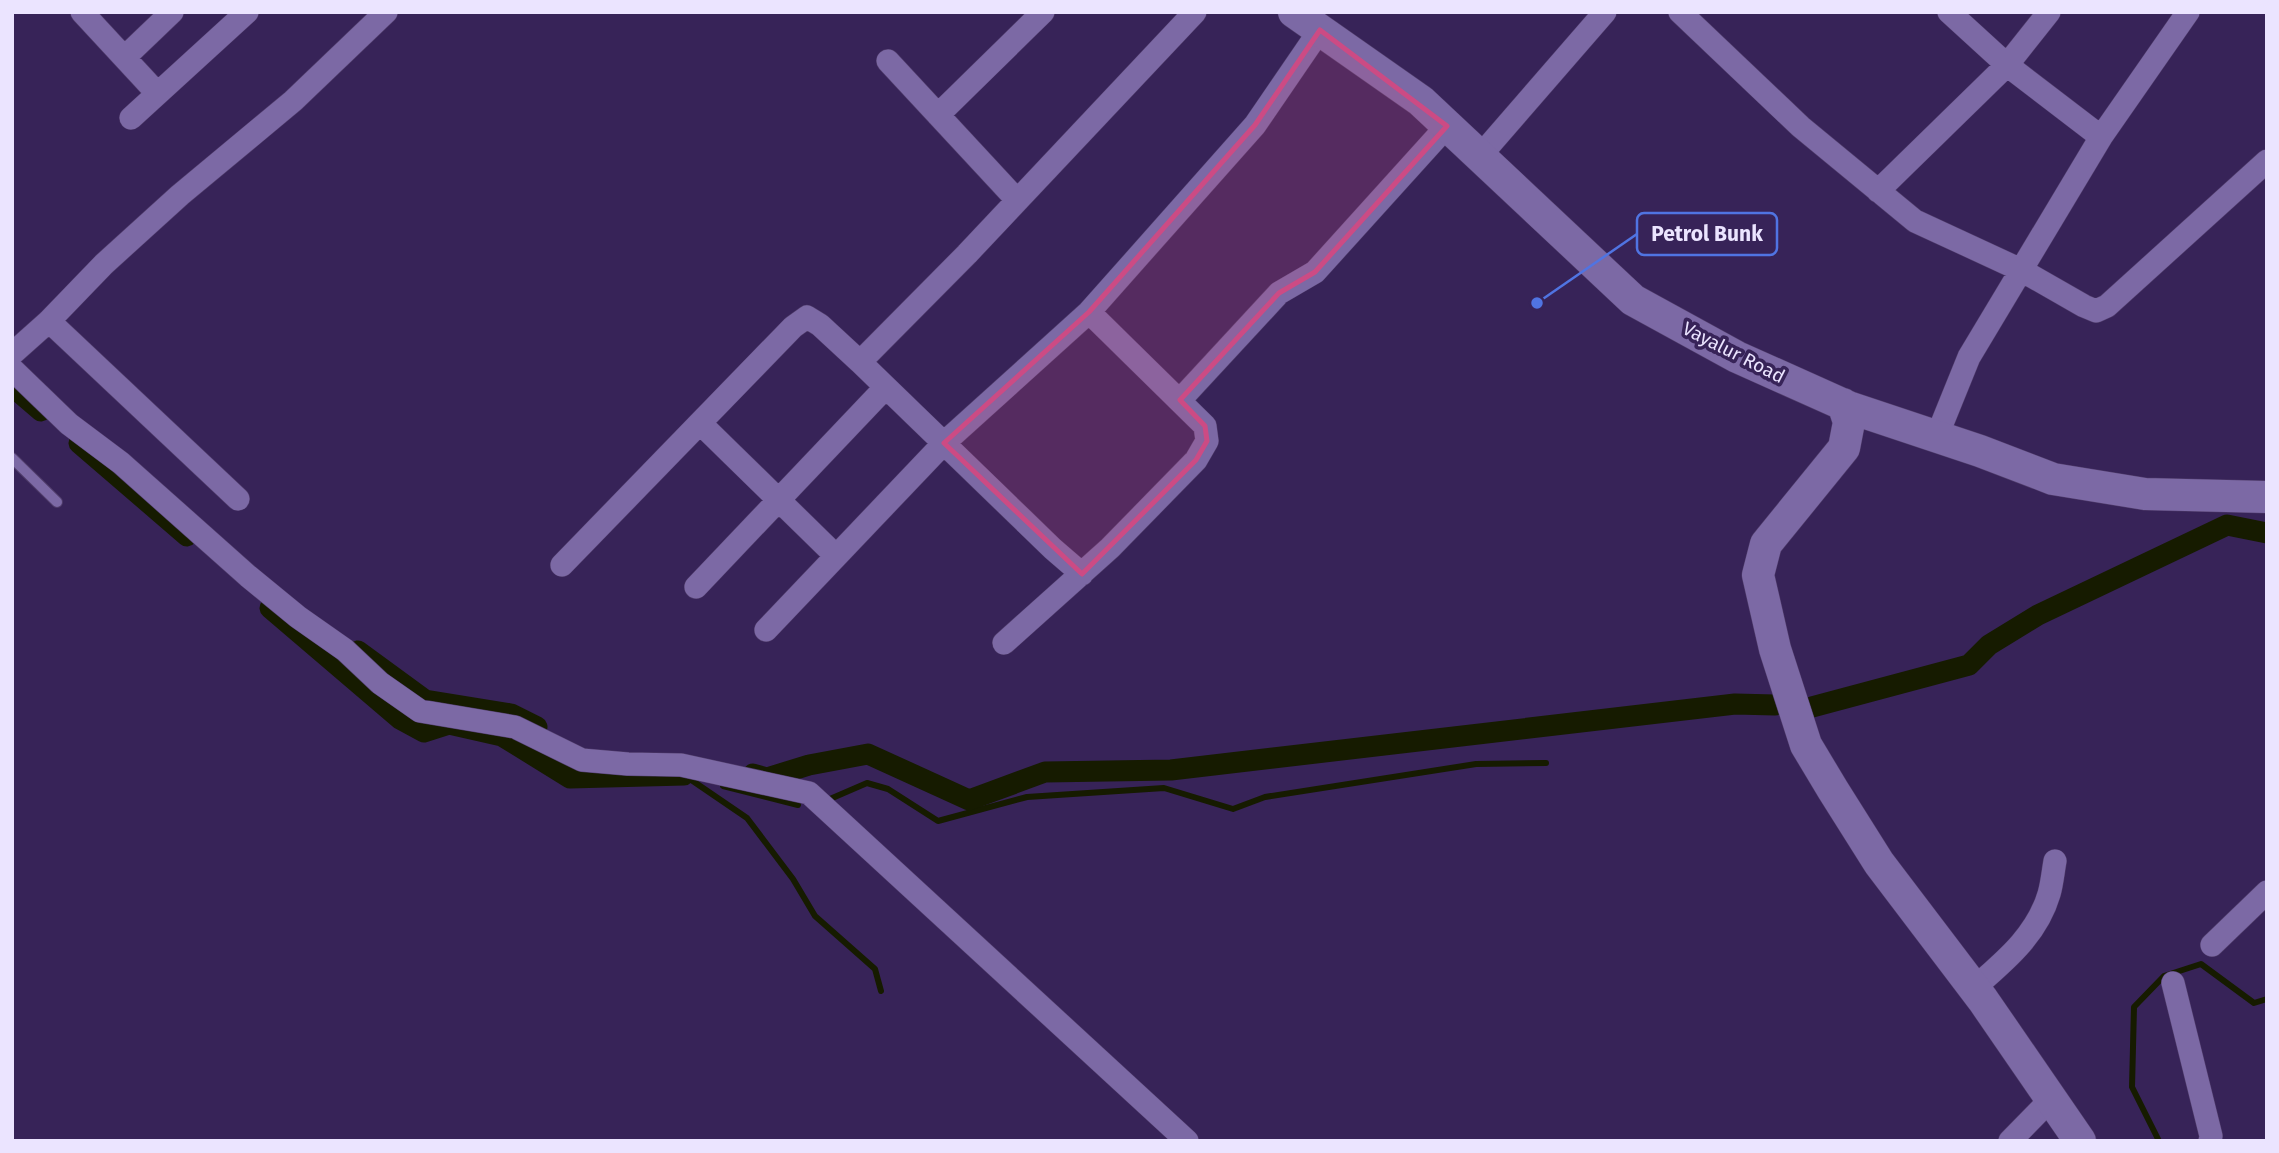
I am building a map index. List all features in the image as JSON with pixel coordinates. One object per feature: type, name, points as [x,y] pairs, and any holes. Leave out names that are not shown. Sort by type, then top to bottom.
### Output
[{"type":"main road","name":"Vayalur Road","points":[[1294,12],[1420,101],[1633,300],[1737,356],[1843,404],[2053,479],[2145,494],[2267,497]]},
{"type":"main road","points":[[1843,404],[1849,422],[1844,448],[1766,544],[1758,575],[1775,649],[1806,745],[1879,863],[1974,988],[2080,1141]]},
{"type":"street","points":[[125,57],[172,12]]},
{"type":"street","points":[[131,118],[247,12]]},
{"type":"street","points":[[12,354],[49,321],[104,264],[180,195],[293,100],[386,12]]},
{"type":"street","points":[[939,115],[1043,12]]},
{"type":"street","points":[[860,362],[1195,12]]},
{"type":"street","points":[[1479,156],[1605,12]]},
{"type":"street","points":[[1680,12],[1801,128],[1915,221],[2021,270],[2096,311],[2107,306],[2267,161]]},
{"type":"street","points":[[1949,12],[2007,65],[2101,137]]},
{"type":"street","points":[[1878,191],[2007,65],[2049,12]]},
{"type":"street","points":[[1937,436],[1969,357],[2101,137],[2188,12]]},
{"type":"street","points":[[87,14],[157,93]]},
{"type":"street","points":[[766,630],[944,443],[1089,312],[1255,125],[1320,30]]},
{"type":"street","points":[[888,61],[1017,200]]},
{"type":"street","points":[[1180,400],[1279,293],[1315,272],[1447,126]]},
{"type":"street","points":[[1004,643],[1110,548],[1196,460],[1207,441],[1205,426],[1089,312]]},
{"type":"street","points":[[562,565],[793,327],[807,317],[820,325],[860,362],[1082,574]]},
{"type":"street","points":[[49,321],[238,499]]},
{"type":"street","points":[[12,369],[69,424],[121,463],[248,576],[298,617],[345,650],[380,683],[420,711],[515,727],[582,760],[681,765],[809,793],[1187,1141]]},
{"type":"street","points":[[695,587],[886,387]]},
{"type":"street","points":[[700,422],[836,556]]},
{"type":"street","points":[[1974,988],[2013,955],[2036,923],[2049,894],[2055,861]]},
{"type":"street","points":[[2212,945],[2267,892]]},
{"type":"street","points":[[2173,983],[2211,1136],[2210,1141]]},
{"type":"street","points":[[2010,1141],[2052,1098]]},
{"type":"lane","points":[[12,458],[57,502]]},
{"type":"highlighted area","points":[[1320,30],[1447,126],[1315,272],[1279,293],[1180,400],[1205,426],[1207,441],[1196,460],[1082,574],[944,443],[1089,312],[1255,125]]},
{"type":"waterway","points":[[12,389],[41,411]]},
{"type":"waterway","points":[[79,443],[187,536]]},
{"type":"waterway","points":[[1812,707],[1969,665],[1989,645],[2038,615],[2227,525],[2267,533]]},
{"type":"waterway","points":[[270,608],[400,719],[424,732],[449,724],[502,736],[570,778],[684,775]]},
{"type":"waterway","points":[[358,651],[425,700],[511,714],[537,727]]},
{"type":"waterway","points":[[753,774],[767,778],[809,765],[868,754],[969,800],[1045,772],[1171,770],[1735,704],[1775,705]]},
{"type":"waterway","points":[[830,799],[867,783],[888,789],[938,821],[1027,797],[1164,788],[1233,809],[1265,797],[1476,764],[1546,763]]},
{"type":"waterway","points":[[684,775],[747,818],[793,879],[815,916],[875,969],[881,991]]},
{"type":"waterway","points":[[723,786],[798,805]]},
{"type":"waterway","points":[[2159,1141],[2132,1087],[2134,1007],[2164,976],[2201,964],[2254,1003],[2267,999]]},
{"type":"place","name":"Petrol Bunk","points":[[1537,303]]}]
